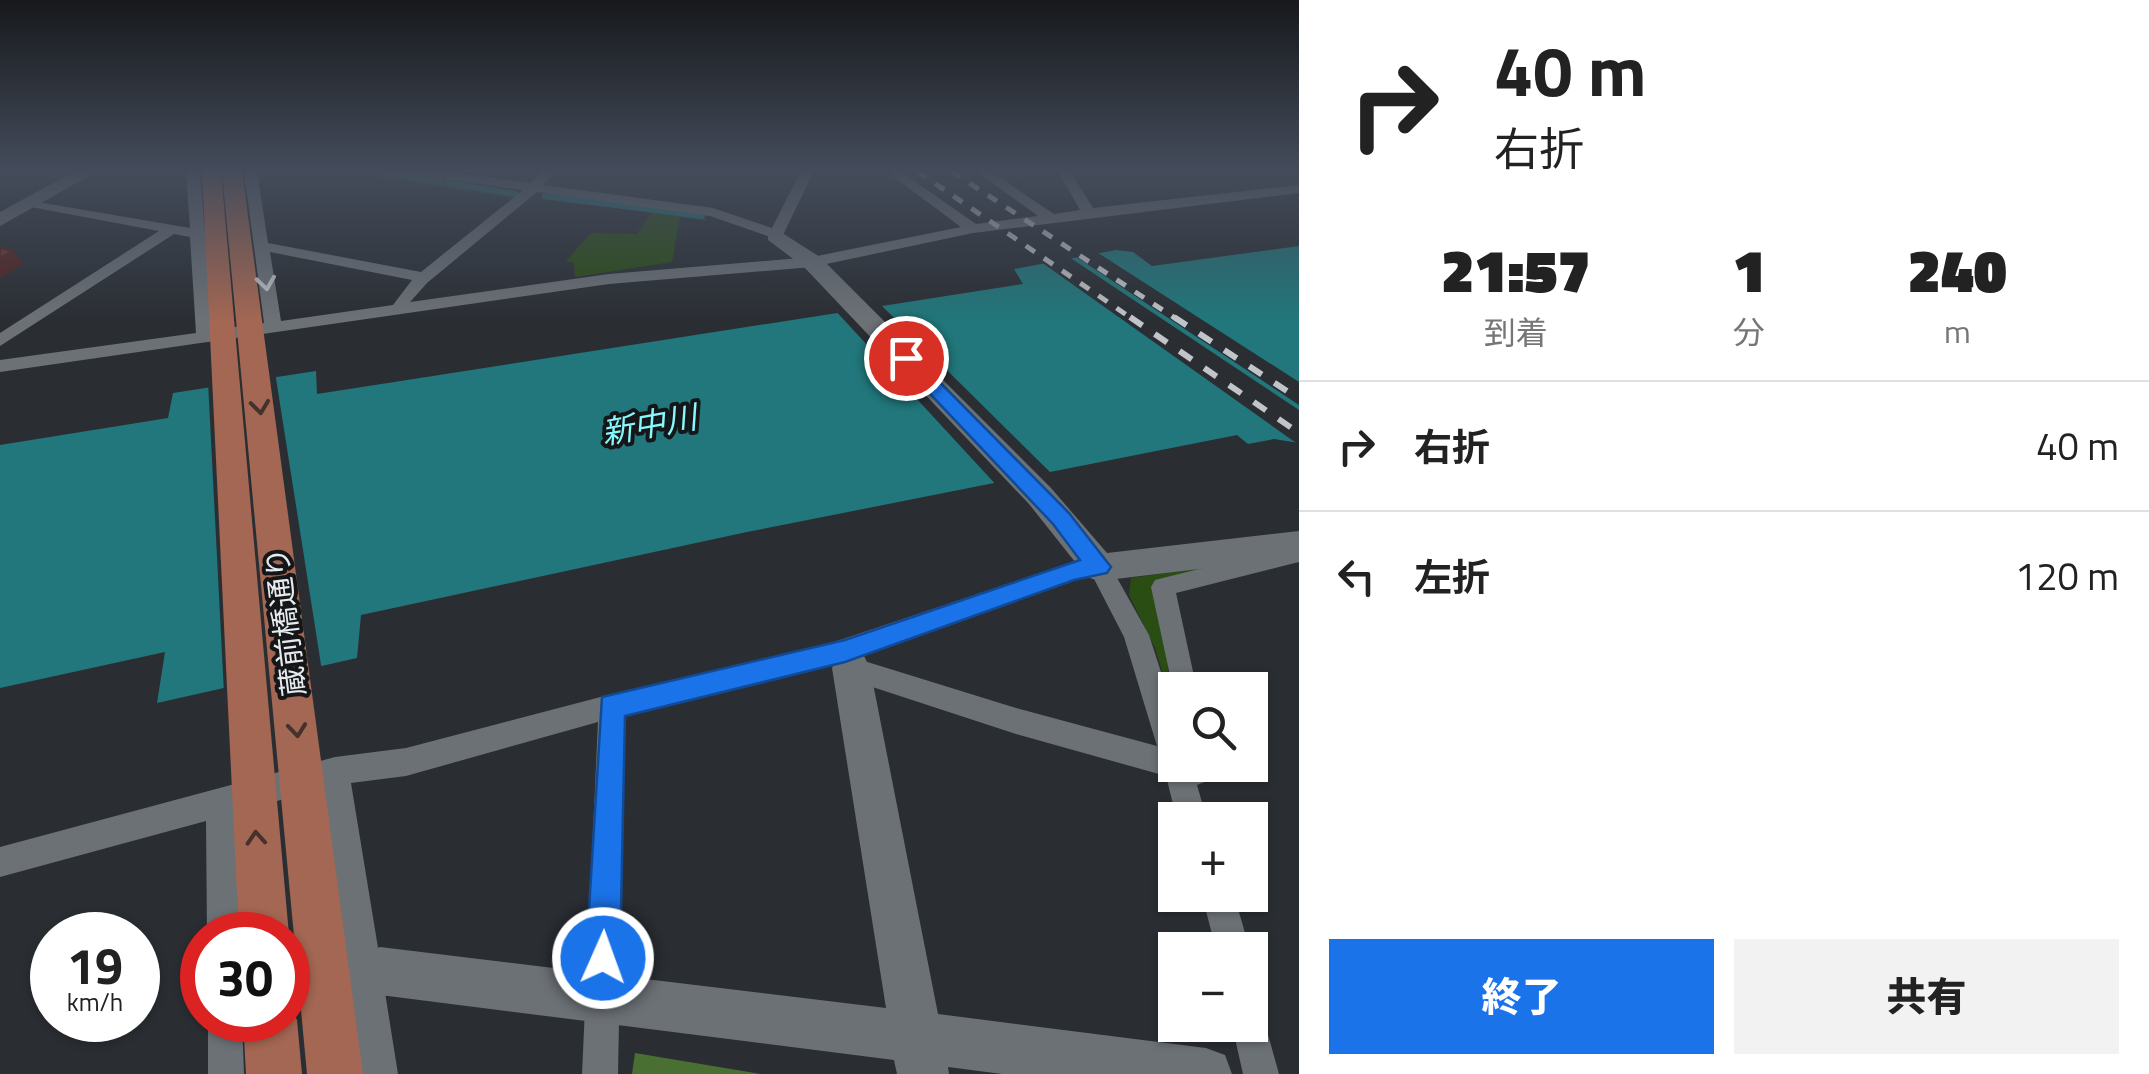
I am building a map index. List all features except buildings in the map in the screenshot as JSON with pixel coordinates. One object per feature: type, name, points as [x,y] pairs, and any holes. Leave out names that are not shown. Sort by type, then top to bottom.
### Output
[{"type":"main road","name":"蔵前橋通り","points":[[214,221],[262,912]]},
{"type":"main road","name":"蔵前橋通り","points":[[254,221],[335,1074]]},
{"type":"main road","points":[[272,1042],[274,1074]]},
{"type":"street","points":[[129,221],[199,234]]},
{"type":"street","points":[[198,221],[205,336]]},
{"type":"street","points":[[257,221],[272,326]]},
{"type":"street","points":[[400,308],[406,294],[495,221]]},
{"type":"street","points":[[737,221],[776,236],[819,269],[1090,554],[1136,634],[1158,698]]},
{"type":"street","points":[[776,236],[783,221]]},
{"type":"street","points":[[963,221],[974,229]]},
{"type":"street","points":[[0,366],[609,279],[819,269],[974,229],[1029,221]]},
{"type":"street","points":[[0,341],[172,229]]},
{"type":"street","points":[[261,246],[424,278]]},
{"type":"street","points":[[0,862],[335,770],[406,762],[612,706],[848,660],[1073,570],[1090,554],[1299,544]]},
{"type":"street","points":[[1180,672],[1163,587],[1299,553]]},
{"type":"street","points":[[848,660],[1158,757]]},
{"type":"street","points":[[848,660],[920,1057]]},
{"type":"street","points":[[600,1074],[612,706]]},
{"type":"street","points":[[335,770],[372,970],[380,1074]]},
{"type":"street","points":[[220,800],[222,912]]},
{"type":"street","points":[[372,970],[602,994],[920,1057],[1206,1074]]},
{"type":"street","points":[[225,1042],[226,1074]]},
{"type":"street","points":[[1254,1042],[1261,1074]]},
{"type":"green space","points":[[646,221],[679,221],[672,262],[575,277],[574,263],[566,261],[591,233],[637,234]]},
{"type":"green space","points":[[1257,560],[1155,583],[1169,672],[1162,672],[1129,595],[1131,578]]},
{"type":"green space","points":[[635,1053],[761,1074],[632,1074]]},
{"type":"water","name":"新中川","points":[[1299,246],[1299,443],[1274,439],[1248,444],[1237,435],[747,532],[361,615],[357,658],[157,703],[165,652],[0,688],[0,445],[168,418],[173,393],[316,371],[317,394],[1023,284],[1014,269],[1116,250],[1133,252],[1152,266]]},
{"type":"pier","points":[[1092,249],[1299,382],[1299,405],[1069,252]]},
{"type":"pier","points":[[1063,253],[1299,410],[1299,445],[1034,257]]},
{"type":"pier","points":[[877,301],[1055,477],[999,488],[833,308]]},
{"type":"pier","points":[[275,372],[322,671],[224,693],[208,382]]},
{"type":"railway","points":[[990,221],[1134,320]]},
{"type":"railway","points":[[1027,221],[1178,320]]},
{"type":"railway","points":[[1130,317],[1299,433]]},
{"type":"railway","points":[[1174,317],[1299,399]]},
{"type":"route","points":[[603,958],[612,706],[814,660],[1073,570],[1099,567],[1061,518],[906,358]]}]
